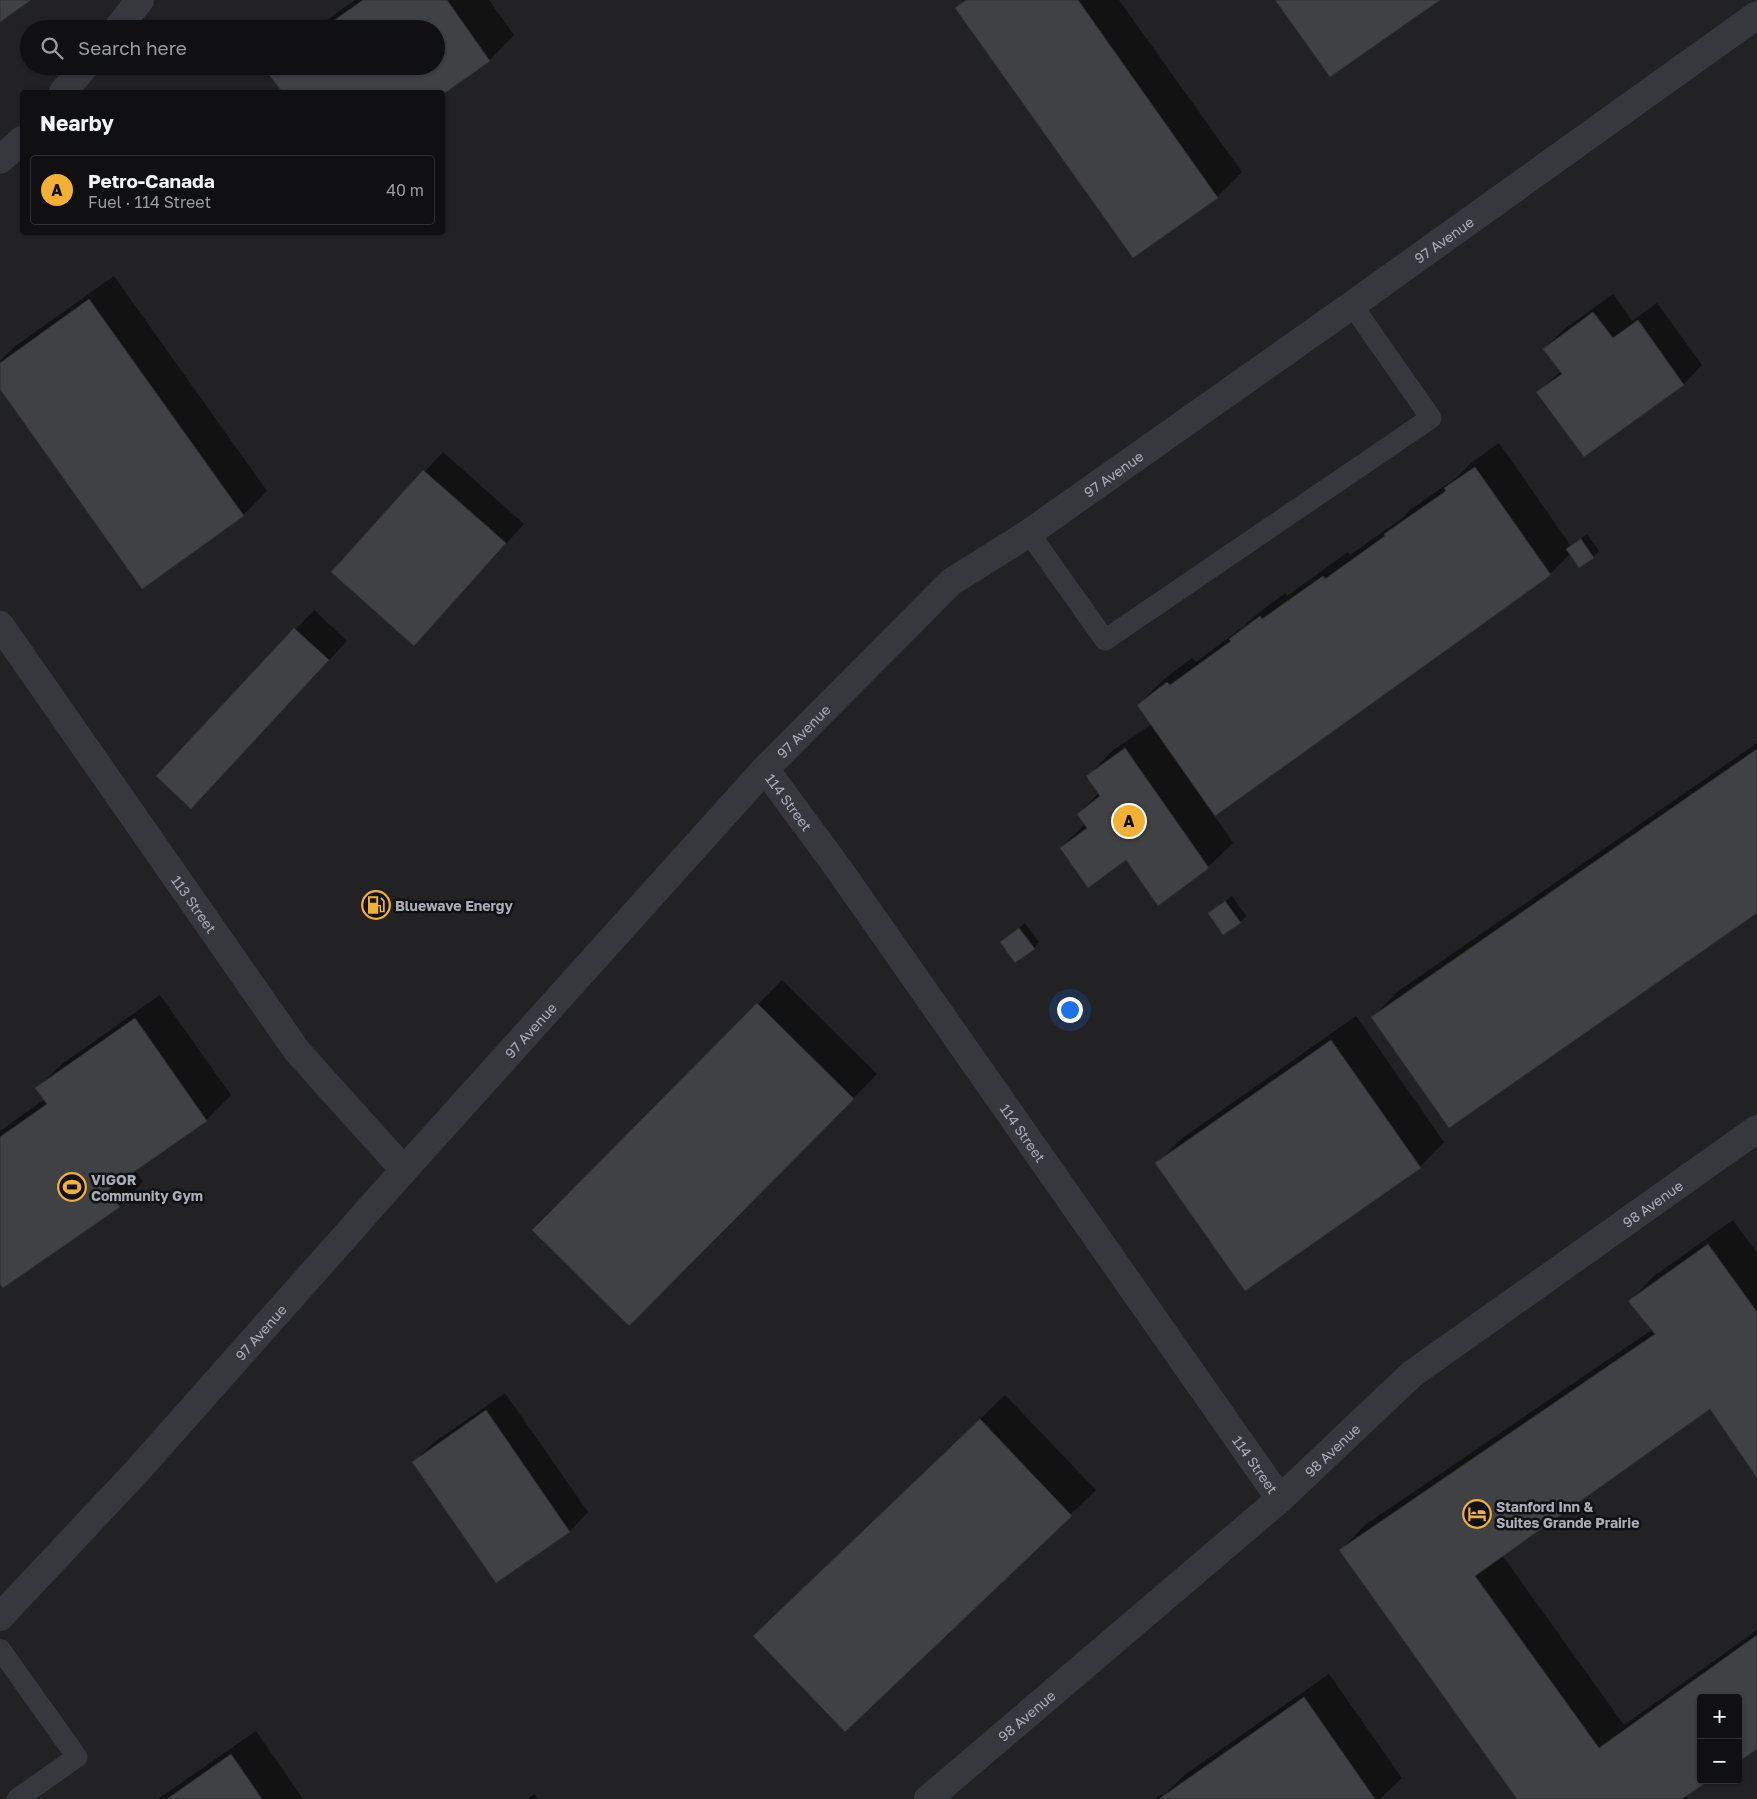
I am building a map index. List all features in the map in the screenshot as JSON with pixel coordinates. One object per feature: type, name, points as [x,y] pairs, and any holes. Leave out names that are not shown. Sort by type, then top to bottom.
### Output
[{"type":"street","points":[[124,20],[140,0]]},
{"type":"street","name":"97 Avenue","points":[[0,1617],[138,1470],[765,768],[951,582],[1029,533],[1352,306],[1757,15]]},
{"type":"street","points":[[65,90],[77,75]]},
{"type":"street","points":[[0,160],[20,142]]},
{"type":"street","name":"113 Street","points":[[0,625],[296,1051],[404,1170]]},
{"type":"street","name":"114 Street","points":[[765,768],[838,868],[1280,1499]]},
{"type":"street","name":"98 Avenue","points":[[928,1799],[1280,1499],[1412,1374],[1757,1129]]},
{"type":"lane","points":[[1029,533],[1105,640],[1431,418],[1352,306]]},
{"type":"lane","points":[[0,1648],[77,1757],[17,1799]]},
{"type":"shaded area","points":[[0,0],[1757,0],[1757,1799],[0,1799]]},
{"type":"building","points":[[0,0],[31,0],[0,22]]},
{"type":"building","points":[[363,0],[447,0],[490,61],[445,93],[445,90],[281,90],[269,75],[445,75],[445,20],[335,20]]},
{"type":"building","points":[[966,0],[1078,0],[1218,198],[1133,258],[955,8]]},
{"type":"building","points":[[1275,0],[1440,0],[1330,77]]},
{"type":"building","points":[[89,299],[244,516],[142,589],[0,389],[0,363]]},
{"type":"building","points":[[1593,312],[1613,338],[1638,320],[1684,385],[1584,457],[1536,392],[1562,374],[1543,349]]},
{"type":"building","points":[[1475,467],[1551,575],[1215,816],[1137,705],[1167,682],[1170,685],[1231,641],[1229,639],[1260,616],[1262,619],[1323,576],[1325,579],[1385,536],[1384,534],[1446,491],[1444,488]]},
{"type":"building","points":[[423,470],[506,543],[414,646],[331,572]]},
{"type":"building","points":[[1581,539],[1594,558],[1579,568],[1566,549]]},
{"type":"building","points":[[294,628],[329,660],[191,809],[156,776]]},
{"type":"building","points":[[1125,748],[1209,868],[1158,906],[1126,860],[1088,888],[1060,848],[1087,828],[1077,814],[1100,796],[1086,776]]},
{"type":"building","points":[[1757,749],[1757,913],[1449,1128],[1371,1017]]},
{"type":"building","points":[[1225,901],[1241,923],[1223,935],[1208,913]]},
{"type":"building","points":[[1019,928],[1035,949],[1015,963],[1000,942]]},
{"type":"building","points":[[757,1003],[854,1099],[629,1326],[532,1230]]},
{"type":"building","points":[[135,1018],[207,1121],[108,1190],[120,1207],[3,1288],[0,1284],[0,1137],[47,1104],[35,1088]]},
{"type":"building","points":[[1331,1040],[1421,1168],[1245,1291],[1155,1163]]},
{"type":"building","name":"Stanford Inn & Suites Grande Prairie","points":[[1708,1244],[1757,1312],[1757,1478],[1710,1409],[1475,1576],[1599,1748],[1757,1635],[1757,1749],[1742,1759],[1742,1694],[1697,1694],[1697,1784],[1704,1784],[1682,1799],[1517,1799],[1339,1550],[1655,1334],[1628,1301]]},
{"type":"building","points":[[486,1410],[570,1532],[496,1583],[412,1462]]},
{"type":"building","points":[[980,1419],[1072,1516],[845,1732],[753,1636]]},
{"type":"building","points":[[1304,1697],[1375,1799],[1159,1799]]},
{"type":"building","points":[[231,1754],[262,1799],[167,1799]]},
{"type":"place","name":"Petro-Canada","points":[[1129,821]]},
{"type":"place","name":"Bluewave Energy","points":[[376,905]]},
{"type":"place","name":"VIGOR Community Gym","points":[[72,1187]]},
{"type":"place","name":"Stanford Inn & Suites Grande Prairie","points":[[1477,1514]]}]
